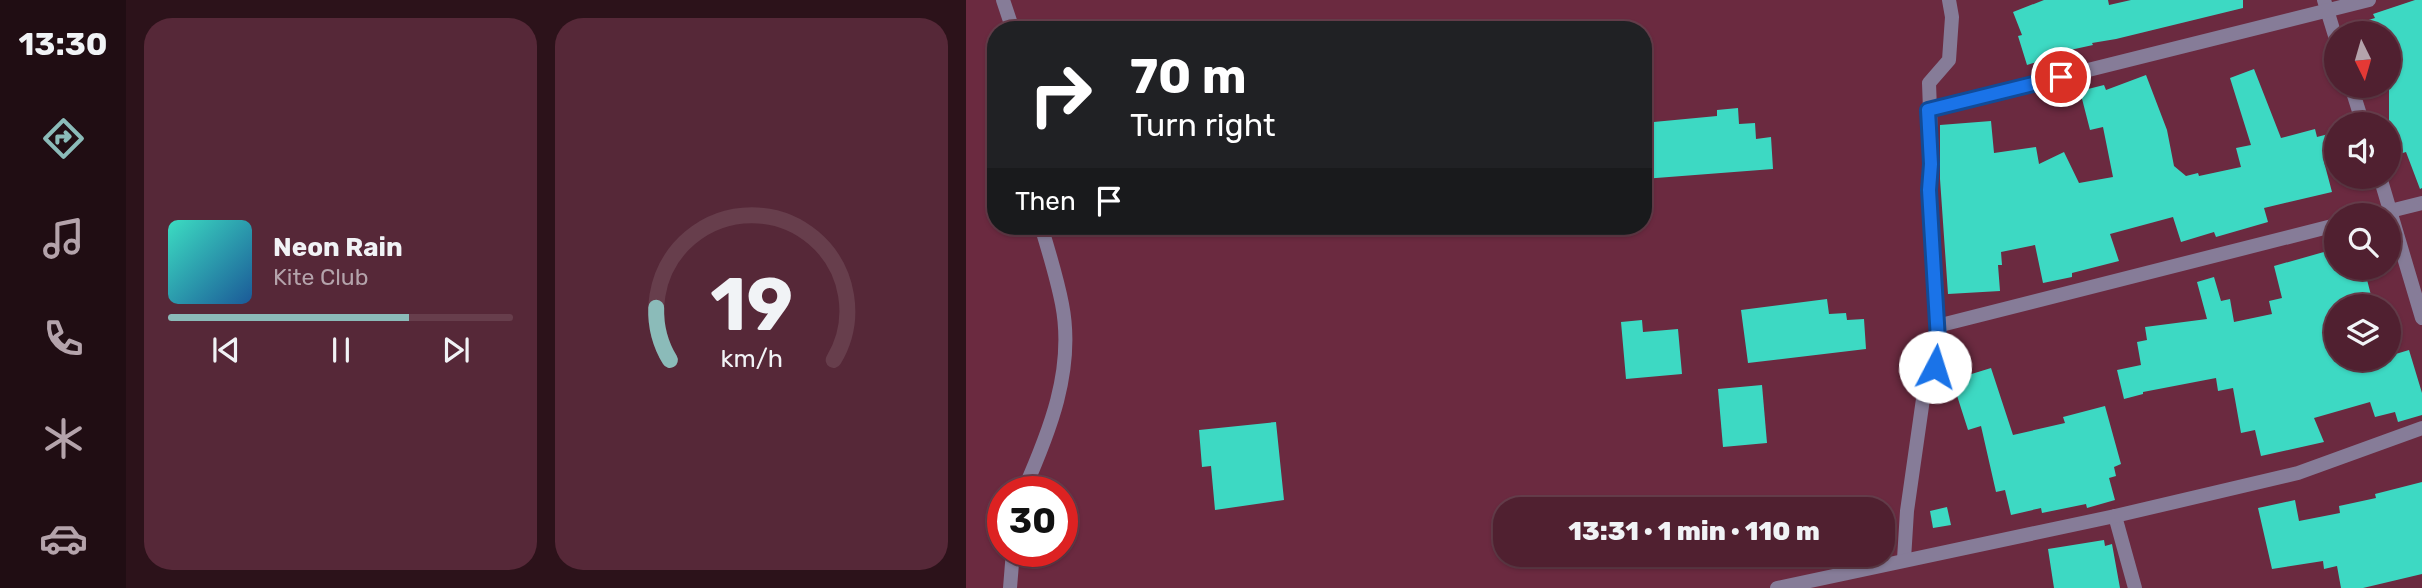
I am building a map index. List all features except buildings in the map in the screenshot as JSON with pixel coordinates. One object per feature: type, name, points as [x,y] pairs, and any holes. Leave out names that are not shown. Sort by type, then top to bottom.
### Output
[{"type":"street","points":[[1003,0],[1010,21]]},
{"type":"street","points":[[1904,559],[1907,511],[1923,399],[1935,367],[1938,340],[1929,190],[1931,164],[1928,110],[1929,83],[1950,60],[1952,17],[1949,0]]},
{"type":"street","points":[[1928,110],[2325,6],[2369,0]]},
{"type":"street","points":[[2401,208],[2422,203]]},
{"type":"street","points":[[1937,326],[2324,228]]},
{"type":"street","points":[[1030,476],[1054,417],[1065,347],[1063,307],[1043,235]]},
{"type":"street","points":[[2401,246],[2422,318]]},
{"type":"street","points":[[1777,588],[1818,584],[1904,559],[2115,516],[2298,473],[2422,428]]},
{"type":"street","points":[[2115,516],[2135,588]]},
{"type":"street","points":[[1010,588],[1012,567]]},
{"type":"route","points":[[1935,367],[1938,340],[1929,190],[1931,164],[1928,110],[2061,77]]}]
